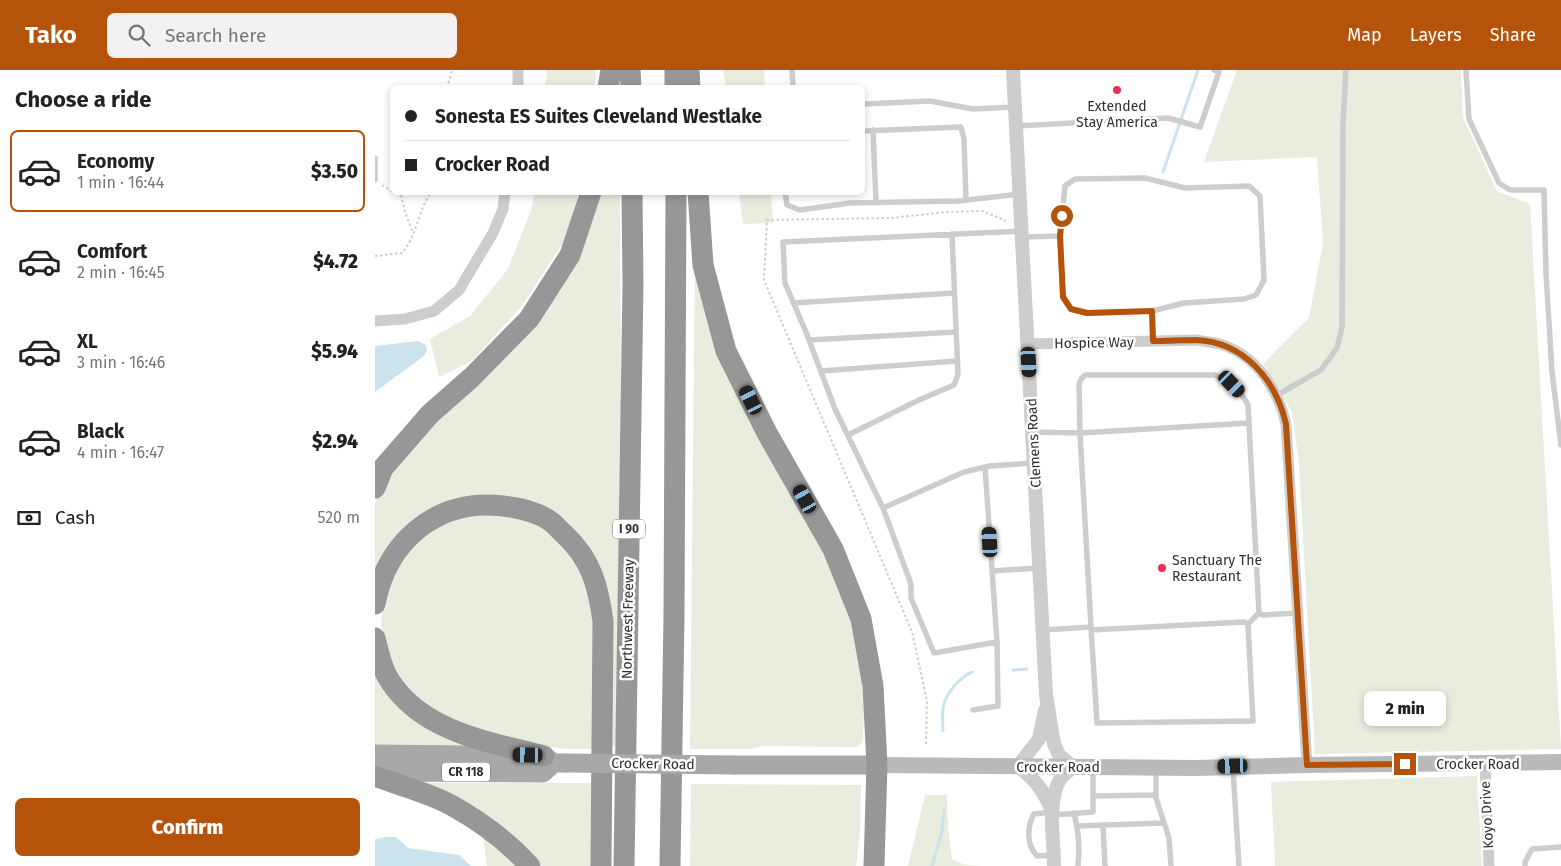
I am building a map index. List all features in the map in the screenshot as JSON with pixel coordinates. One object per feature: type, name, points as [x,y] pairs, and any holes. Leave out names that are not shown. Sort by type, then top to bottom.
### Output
[{"type":"highway","points":[[608,85],[611,70]]},
{"type":"highway","points":[[631,70],[631,85]]},
{"type":"highway","points":[[675,70],[675,85]]},
{"type":"highway","points":[[689,70],[690,85]]},
{"type":"highway","points":[[375,488],[383,468],[430,414],[472,377],[529,319],[570,255],[590,195]]},
{"type":"highway","name":"Northwest Freeway","points":[[624,866],[633,284],[632,195]]},
{"type":"highway","points":[[670,866],[674,606],[676,195]]},
{"type":"highway","points":[[698,195],[703,265],[726,351],[767,433],[833,549],[861,620],[873,686],[877,765],[874,866]]},
{"type":"highway","points":[[375,604],[382,577],[389,560],[401,544],[426,523],[441,514],[457,509],[495,505],[517,508],[550,521],[574,544],[591,568],[599,592],[603,621],[601,866]]},
{"type":"highway","points":[[375,638],[382,665],[390,681],[402,696],[425,715],[445,727],[473,737],[554,761]]},
{"type":"highway","points":[[375,776],[450,804],[492,831],[516,850],[530,866]]},
{"type":"main road","name":"Crocker Road","points":[[375,754],[554,761],[734,765],[1156,767],[1561,762]]},
{"type":"main road","name":"Crocker Road","points":[[375,772],[543,773],[554,761]]},
{"type":"street","points":[[518,70],[518,85]]},
{"type":"street","name":"Clemens Road","points":[[1013,70],[1046,695],[1054,744],[1059,755],[1073,767]]},
{"type":"street","points":[[375,321],[405,319],[434,311],[459,290],[493,232],[503,209],[505,195]]},
{"type":"street","name":"Hospice Way","points":[[1028,344],[1197,340],[1221,344],[1244,356],[1261,372],[1277,395],[1282,406],[1286,424],[1307,765]]},
{"type":"street","name":"Clemens Road","points":[[1018,766],[1039,738],[1043,724],[1046,695]]},
{"type":"street","name":"Koyo Drive","points":[[1485,764],[1489,866]]},
{"type":"street","points":[[1018,766],[1038,783],[1045,794],[1052,813]]},
{"type":"street","points":[[1054,861],[1052,813],[1059,780],[1073,767]]},
{"type":"lane","points":[[792,70],[793,85]]},
{"type":"lane","points":[[1016,126],[1168,118],[1200,127],[1219,72],[1214,70]]},
{"type":"lane","points":[[1277,395],[1321,370],[1337,348],[1343,327],[1343,124],[1346,70]]},
{"type":"lane","points":[[1466,70],[1469,119],[1499,183],[1509,190],[1544,190],[1546,273],[1552,372],[1561,445]]},
{"type":"lane","points":[[865,104],[931,101],[973,109],[1015,107]]},
{"type":"lane","points":[[865,131],[961,127],[964,139],[965,200]]},
{"type":"lane","points":[[873,130],[876,202]]},
{"type":"lane","points":[[375,158],[376,180]]},
{"type":"lane","points":[[1145,178],[1185,188],[1249,186],[1260,196],[1264,280],[1256,295],[1244,299],[1184,303],[1152,311],[1087,313],[1071,309],[1063,297],[1060,236],[1065,186],[1075,179],[1145,178]]},
{"type":"lane","points":[[785,195],[787,205],[800,210],[850,203],[965,200],[1020,194]]},
{"type":"lane","points":[[848,435],[954,385],[958,374],[952,234]]},
{"type":"lane","points":[[997,642],[934,653],[911,598],[911,584],[883,508],[835,409],[785,283],[783,242],[952,234],[1060,236]]},
{"type":"lane","points":[[793,302],[954,293]]},
{"type":"lane","points":[[1152,311],[1153,341]]},
{"type":"lane","points":[[809,340],[956,332]]},
{"type":"lane","points":[[821,371],[957,361]]},
{"type":"lane","points":[[1085,375],[1215,375],[1232,384],[1244,396],[1248,405],[1259,613],[1248,624],[1253,721],[1097,723],[1080,433],[1079,384],[1085,375]]},
{"type":"lane","points":[[1033,432],[1080,433],[1249,423]]},
{"type":"lane","points":[[883,508],[964,472],[985,467],[1035,462]]},
{"type":"lane","points":[[973,710],[998,706],[997,642],[985,467]]},
{"type":"lane","points":[[992,572],[1040,568]]},
{"type":"lane","points":[[1259,613],[1298,613]]},
{"type":"lane","points":[[1043,630],[1228,622],[1244,622],[1248,624]]},
{"type":"lane","points":[[1233,766],[1239,866]]},
{"type":"lane","points":[[1093,767],[1094,825]]},
{"type":"lane","points":[[1156,767],[1156,795],[1169,838],[1171,866]]},
{"type":"lane","points":[[1093,796],[1156,795]]},
{"type":"lane","points":[[1112,796],[1112,803]]},
{"type":"lane","points":[[1124,796],[1124,804]]},
{"type":"lane","points":[[1137,796],[1137,803]]},
{"type":"lane","points":[[1054,861],[1037,856],[1030,848],[1029,824],[1034,814],[1093,812]]},
{"type":"lane","points":[[1074,813],[1082,845],[1081,861]]},
{"type":"lane","points":[[1077,826],[1103,825],[1113,821],[1164,822]]},
{"type":"lane","points":[[1103,825],[1102,858],[1105,866]]},
{"type":"lane","points":[[1525,866],[1525,862],[1532,849],[1561,847]]},
{"type":"path","points":[[448,85],[451,70]]},
{"type":"path","points":[[376,180],[390,189]]},
{"type":"path","points":[[402,195],[405,212],[413,232]]},
{"type":"path","points":[[375,256],[402,253],[408,246],[424,202],[429,195]]},
{"type":"path","points":[[926,744],[927,701],[912,632],[764,280],[767,220],[891,218],[946,212],[983,211],[1007,221]]},
{"type":"shaded area","points":[[547,70],[596,70],[595,85],[545,85]]},
{"type":"shaded area","points":[[723,70],[764,70],[765,85],[726,85]]},
{"type":"shaded area","points":[[1237,70],[1461,70],[1463,117],[1497,191],[1530,204],[1561,749],[1315,754],[1299,465],[1292,412],[1263,364],[1309,318],[1323,243],[1317,157],[1204,162]]},
{"type":"shaded area","points":[[534,195],[578,195],[570,232],[524,303],[473,360],[439,377],[430,339],[470,316],[508,269],[532,207]]},
{"type":"shaded area","points":[[598,195],[620,195],[621,403],[616,746],[611,746],[612,612],[598,562],[584,543],[565,523],[471,500],[375,576],[375,502],[385,481],[401,456],[486,372]]},
{"type":"shaded area","points":[[739,195],[771,195],[773,223],[743,224]]},
{"type":"shaded area","points":[[695,266],[702,290],[815,527],[859,645],[864,709],[863,741],[858,747],[764,746],[749,749],[690,749]]},
{"type":"shaded area","points":[[502,510],[554,532],[593,590],[597,749],[568,749],[540,746],[489,736],[434,710],[406,688],[387,659],[381,624],[384,595],[404,552],[449,518]]},
{"type":"shaded area","points":[[375,667],[464,739],[464,747],[375,748]]},
{"type":"shaded area","points":[[1477,776],[1482,866],[1275,866],[1271,782]]},
{"type":"shaded area","points":[[419,783],[598,783],[597,866],[542,866],[524,845]]},
{"type":"shaded area","points":[[691,784],[861,785],[860,830],[856,866],[690,866]]},
{"type":"shaded area","points":[[925,795],[947,795],[952,859],[965,865],[983,866],[908,866]]},
{"type":"shaded area","points":[[483,838],[518,866],[487,866]]},
{"type":"water","points":[[418,341],[426,345],[427,351],[424,356],[375,392],[375,346]]},
{"type":"water","points":[[396,837],[408,848],[459,855],[471,866],[375,866],[375,839]]},
{"type":"waterway","points":[[1163,172],[1198,70]]},
{"type":"waterway","points":[[1013,670],[1027,669]]},
{"type":"waterway","points":[[943,731],[943,711],[947,696],[960,680],[972,672]]},
{"type":"waterway","points":[[932,866],[942,831],[944,810]]},
{"type":"place","name":"Extended Stay America","points":[[1117,90]]},
{"type":"place","name":"Sanctuary The Restaurant","points":[[1162,568]]},
{"type":"route","points":[[1062,216],[1060,236],[1063,297],[1071,309],[1087,313],[1152,311],[1153,341],[1197,340],[1221,344],[1244,356],[1274,388],[1282,406],[1286,424],[1307,765],[1405,764]]}]
